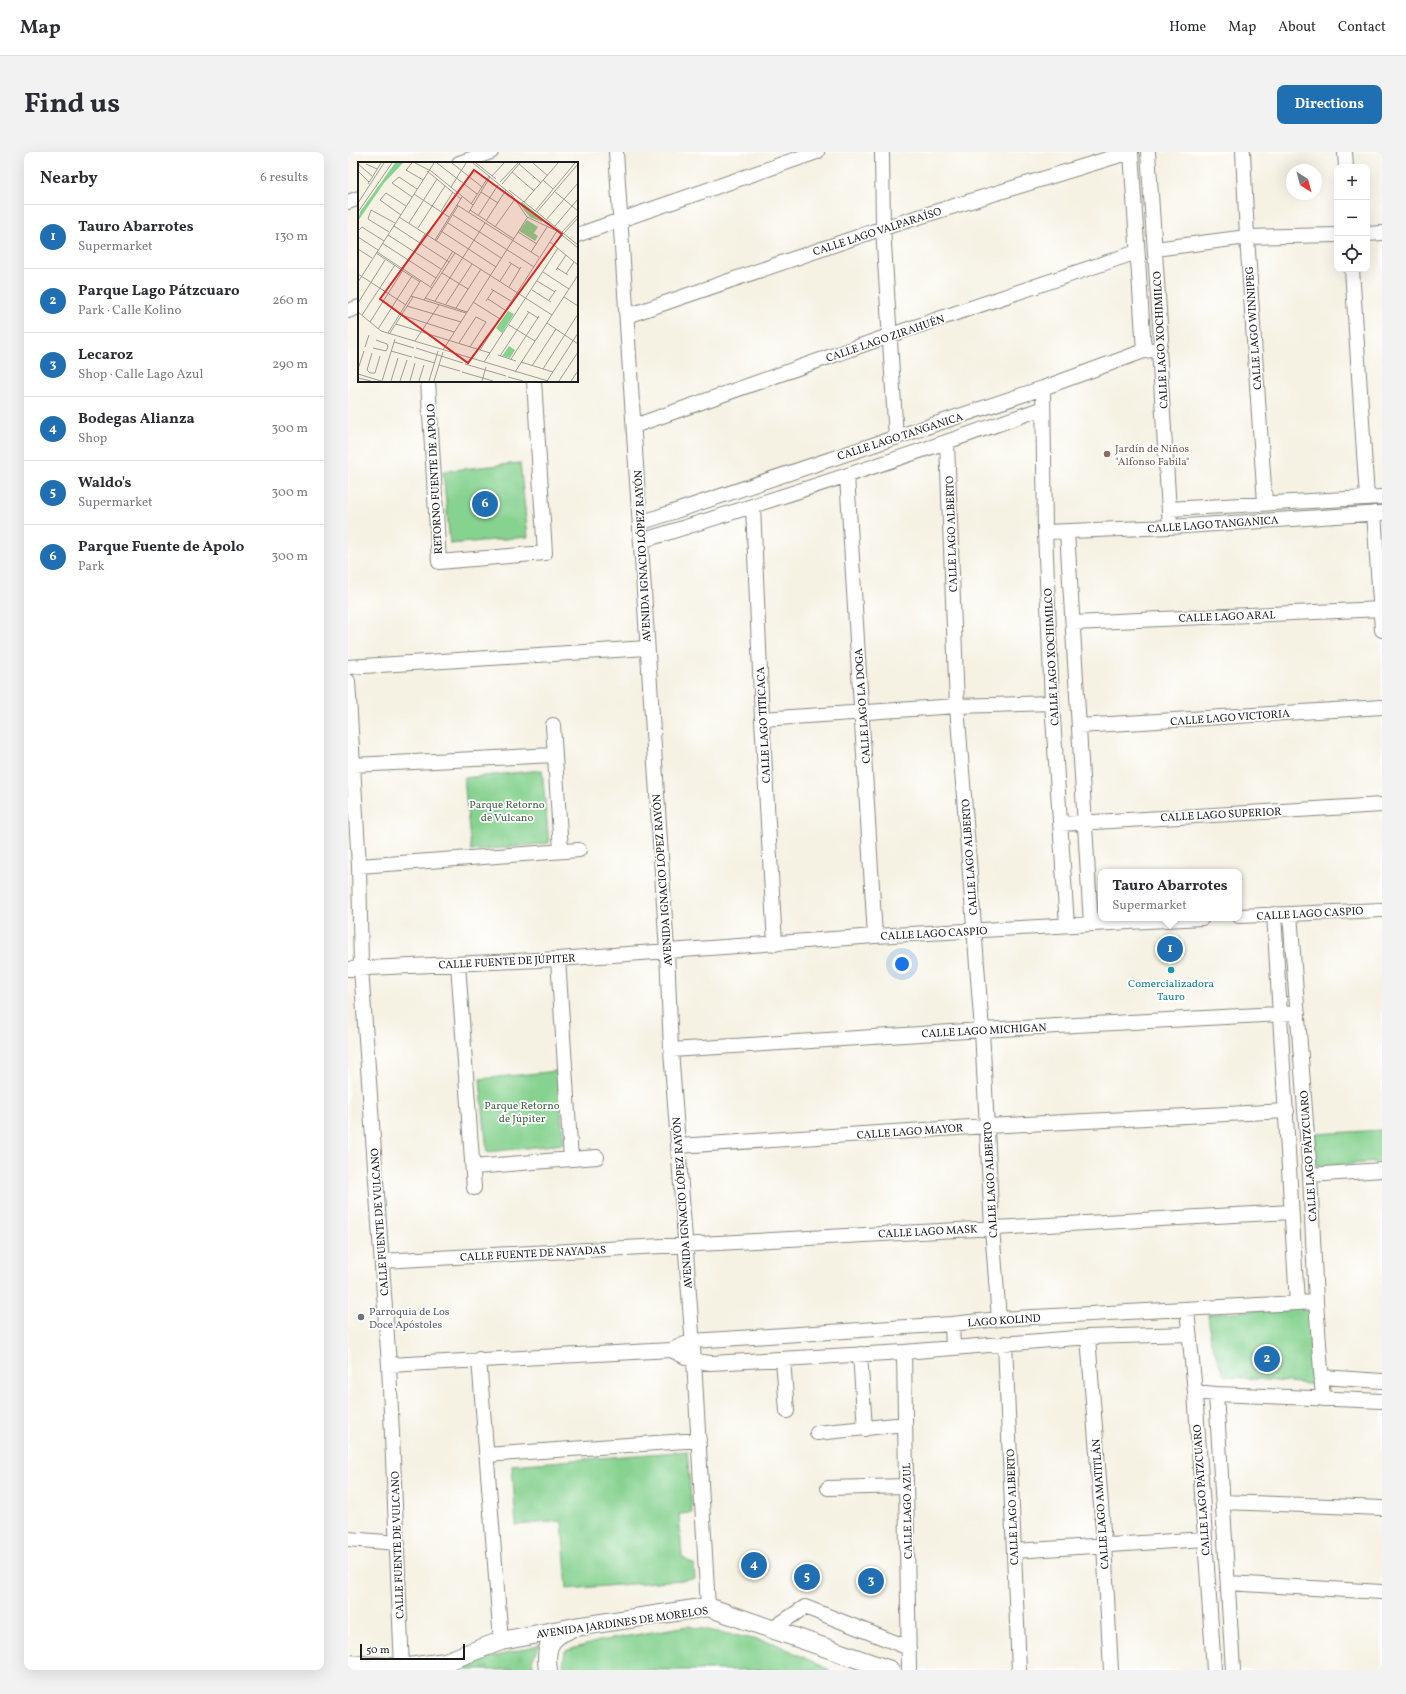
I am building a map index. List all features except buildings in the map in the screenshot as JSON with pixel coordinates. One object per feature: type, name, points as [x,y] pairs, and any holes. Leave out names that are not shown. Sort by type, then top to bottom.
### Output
[{"type":"main road","name":"AVENIDA JARDINES DE MORELOS","points":[[348,1664],[402,1668],[445,1662],[501,1641],[574,1627],[708,1607],[772,1629],[858,1663],[890,1670]]},
{"type":"main road","points":[[548,1670],[546,1657],[550,1643],[560,1633],[574,1627]]},
{"type":"street","points":[[462,162],[491,152]]},
{"type":"street","name":"AVENIDA IGNACIO LÓPEZ RAYÓN","points":[[616,152],[667,951],[671,1050],[694,1362],[708,1607]]},
{"type":"street","points":[[578,235],[817,152]]},
{"type":"street","points":[[882,152],[882,228],[896,438]]},
{"type":"street","name":"CALLE LAGO VALPARAÍSO","points":[[627,316],[882,228],[1130,152]]},
{"type":"street","name":"CALLE LAGO XOCHIMILCO","points":[[1130,152],[1144,352]]},
{"type":"street","name":"CALLE LAGO XOCHIMILCO","points":[[1148,152],[1161,339],[1159,349],[1170,527]]},
{"type":"street","name":"CALLE LAGO WINNIPEG","points":[[1243,152],[1247,237],[1265,503]]},
{"type":"street","points":[[1345,152],[1346,164]]},
{"type":"street","points":[[348,202],[358,198]]},
{"type":"street","points":[[1370,234],[1382,233]]},
{"type":"street","points":[[1155,249],[1247,237],[1334,235]]},
{"type":"street","name":"CALLE LAGO ZIRAHUÉN","points":[[634,426],[888,336],[1137,252]]},
{"type":"street","points":[[1352,272],[1367,498]]},
{"type":"street","points":[[348,311],[358,307]]},
{"type":"street","name":"CALLE LAGO TANGANICA","points":[[640,523],[896,438],[1144,352],[1159,349]]},
{"type":"street","name":"RETORNO FUENTE DE APOLO","points":[[428,382],[439,562],[545,553],[534,382]]},
{"type":"street","name":"CALLE LAGO XOCHIMILCO","points":[[1043,388],[1044,532],[1052,703],[1067,925]]},
{"type":"street","name":"CALLE LAGO TANGANICA","points":[[641,541],[947,443],[1043,408]]},
{"type":"street","name":"CALLE LAGO ALBERTO","points":[[947,443],[957,706],[982,1030],[992,1228],[999,1319]]},
{"type":"street","points":[[820,463],[823,483]]},
{"type":"street","name":"CALLE LAGO LA DOGA","points":[[847,476],[863,713],[875,936]]},
{"type":"street","name":"CALLE LAGO TANGANICA","points":[[1169,509],[1382,497]]},
{"type":"street","name":"CALLE LAGO TITICACA","points":[[753,506],[762,719],[775,944]]},
{"type":"street","points":[[1378,513],[1382,630]]},
{"type":"street","name":"CALLE LAGO TANGANICA","points":[[1044,532],[1170,527],[1378,513]]},
{"type":"street","name":"CALLE LAGO XOCHIMILCO","points":[[1067,532],[1091,924]]},
{"type":"street","name":"CALLE LAGO ARAL","points":[[1072,623],[1381,610]]},
{"type":"street","points":[[348,667],[647,648]]},
{"type":"street","name":"CALLE FUENTE DE VULCANO","points":[[348,681],[359,866],[354,969],[382,1261],[398,1543],[402,1668]]},
{"type":"street","points":[[762,719],[957,706],[1052,703]]},
{"type":"street","name":"CALLE LAGO VICTORIA","points":[[1079,726],[1382,707]]},
{"type":"street","points":[[553,725],[561,851]]},
{"type":"street","points":[[353,765],[554,755]]},
{"type":"street","name":"CALLE LAGO SUPERIOR","points":[[1060,824],[1382,804]]},
{"type":"street","points":[[359,866],[579,850]]},
{"type":"street","name":"CALLE LAGO CASPIO","points":[[1242,916],[1382,910]]},
{"type":"street","name":"CALLE LAGO PÁTZCUARO","points":[[1274,914],[1287,1111],[1291,1212],[1297,1303]]},
{"type":"street","name":"CALLE LAGO PÁTZCUARO","points":[[1290,914],[1310,1175],[1316,1302],[1323,1399]]},
{"type":"street","name":"CALLE LAGO CASPIO","points":[[667,951],[875,936],[974,932],[1146,921]]},
{"type":"street","name":"CALLE FUENTE DE JÚPITER","points":[[354,969],[558,959],[667,951]]},
{"type":"street","points":[[558,959],[571,1159]]},
{"type":"street","points":[[458,964],[474,1188]]},
{"type":"street","name":"CALLE LAGO MICHIGAN","points":[[671,1050],[982,1030],[1298,1013]]},
{"type":"street","points":[[1284,1065],[1301,1064]]},
{"type":"street","name":"CALLE LAGO MAYOR","points":[[678,1146],[987,1126],[1287,1111]]},
{"type":"street","points":[[473,1167],[597,1156]]},
{"type":"street","points":[[1310,1175],[1382,1170]]},
{"type":"street","name":"CALLE LAGO MASK","points":[[685,1245],[1291,1212]]},
{"type":"street","name":"CALLE FUENTE DE NAYADAS","points":[[382,1261],[685,1245]]},
{"type":"street","name":"LAGO KOLIND","points":[[672,1350],[692,1342],[952,1324],[999,1319],[1316,1302]]},
{"type":"street","name":"CALLE LAGO PÁTZCUARO","points":[[1186,1310],[1195,1392],[1214,1670]]},
{"type":"street","points":[[952,1324],[953,1348]]},
{"type":"street","points":[[389,1365],[479,1359],[672,1350],[694,1362],[711,1363],[904,1352],[1005,1343],[1189,1334]]},
{"type":"street","name":"CALLE LAGO AMATITLÁN","points":[[1088,1338],[1104,1544],[1111,1670]]},
{"type":"street","name":"CALLE LAGO ALBERTO","points":[[1005,1343],[1019,1670]]},
{"type":"street","name":"CALLE LAGO AZUL","points":[[904,1352],[910,1670]]},
{"type":"street","points":[[860,1354],[865,1428]]},
{"type":"street","points":[[479,1359],[501,1641]]},
{"type":"street","points":[[783,1359],[787,1411]]},
{"type":"street","points":[[1322,1377],[1382,1381]]},
{"type":"street","points":[[1195,1392],[1382,1401]]},
{"type":"street","name":"CALLE LAGO PÁTZCUARO","points":[[1216,1394],[1233,1670]]},
{"type":"street","points":[[817,1433],[905,1424]]},
{"type":"street","points":[[486,1455],[699,1440]]},
{"type":"street","points":[[828,1488],[906,1486]]},
{"type":"street","points":[[1223,1502],[1382,1508]]},
{"type":"street","points":[[348,1539],[398,1543]]},
{"type":"street","points":[[1014,1551],[1104,1544],[1205,1539]]},
{"type":"street","points":[[1206,1554],[1226,1554]]},
{"type":"street","points":[[1228,1583],[1382,1592]]},
{"type":"street","points":[[772,1629],[805,1607],[909,1648]]},
{"type":"green space","points":[[520,463],[528,537],[450,544],[443,471]]},
{"type":"green space","name":"Parque Retorno de Vulcano","points":[[542,770],[549,843],[471,851],[464,778]]},
{"type":"green space","name":"Parque Retorno de Júpiter","points":[[557,1071],[564,1144],[487,1152],[480,1079]]},
{"type":"green space","points":[[1382,1130],[1382,1162],[1317,1166],[1315,1134]]},
{"type":"green space","points":[[1310,1306],[1319,1385],[1224,1376],[1211,1342],[1208,1314]]},
{"type":"green space","points":[[687,1451],[692,1513],[679,1514],[682,1557],[694,1565],[695,1579],[567,1589],[562,1521],[516,1525],[512,1465]]},
{"type":"green space","points":[[688,1626],[774,1643],[830,1670],[567,1670],[563,1665],[565,1651],[599,1641]]},
{"type":"green space","points":[[541,1644],[532,1660],[534,1670],[445,1670]]},
{"type":"place","name":"Jardín de Niños \"Alfonso Fabila\"","points":[[1107,454]]},
{"type":"place","name":"Parque Fuente de Apolo","points":[[485,504]]},
{"type":"place","name":"Tauro Abarrotes","points":[[1170,949]]},
{"type":"place","name":"Comercializadora Tauro","points":[[1171,970]]},
{"type":"place","name":"Parroquia de Los Doce Apóstoles","points":[[361,1317]]},
{"type":"place","name":"Parque Lago Pátzcuaro","points":[[1267,1359]]},
{"type":"place","name":"Bodegas Alianza","points":[[754,1565]]},
{"type":"place","name":"Waldo's","points":[[807,1577]]},
{"type":"place","name":"Lecaroz","points":[[871,1581]]}]
